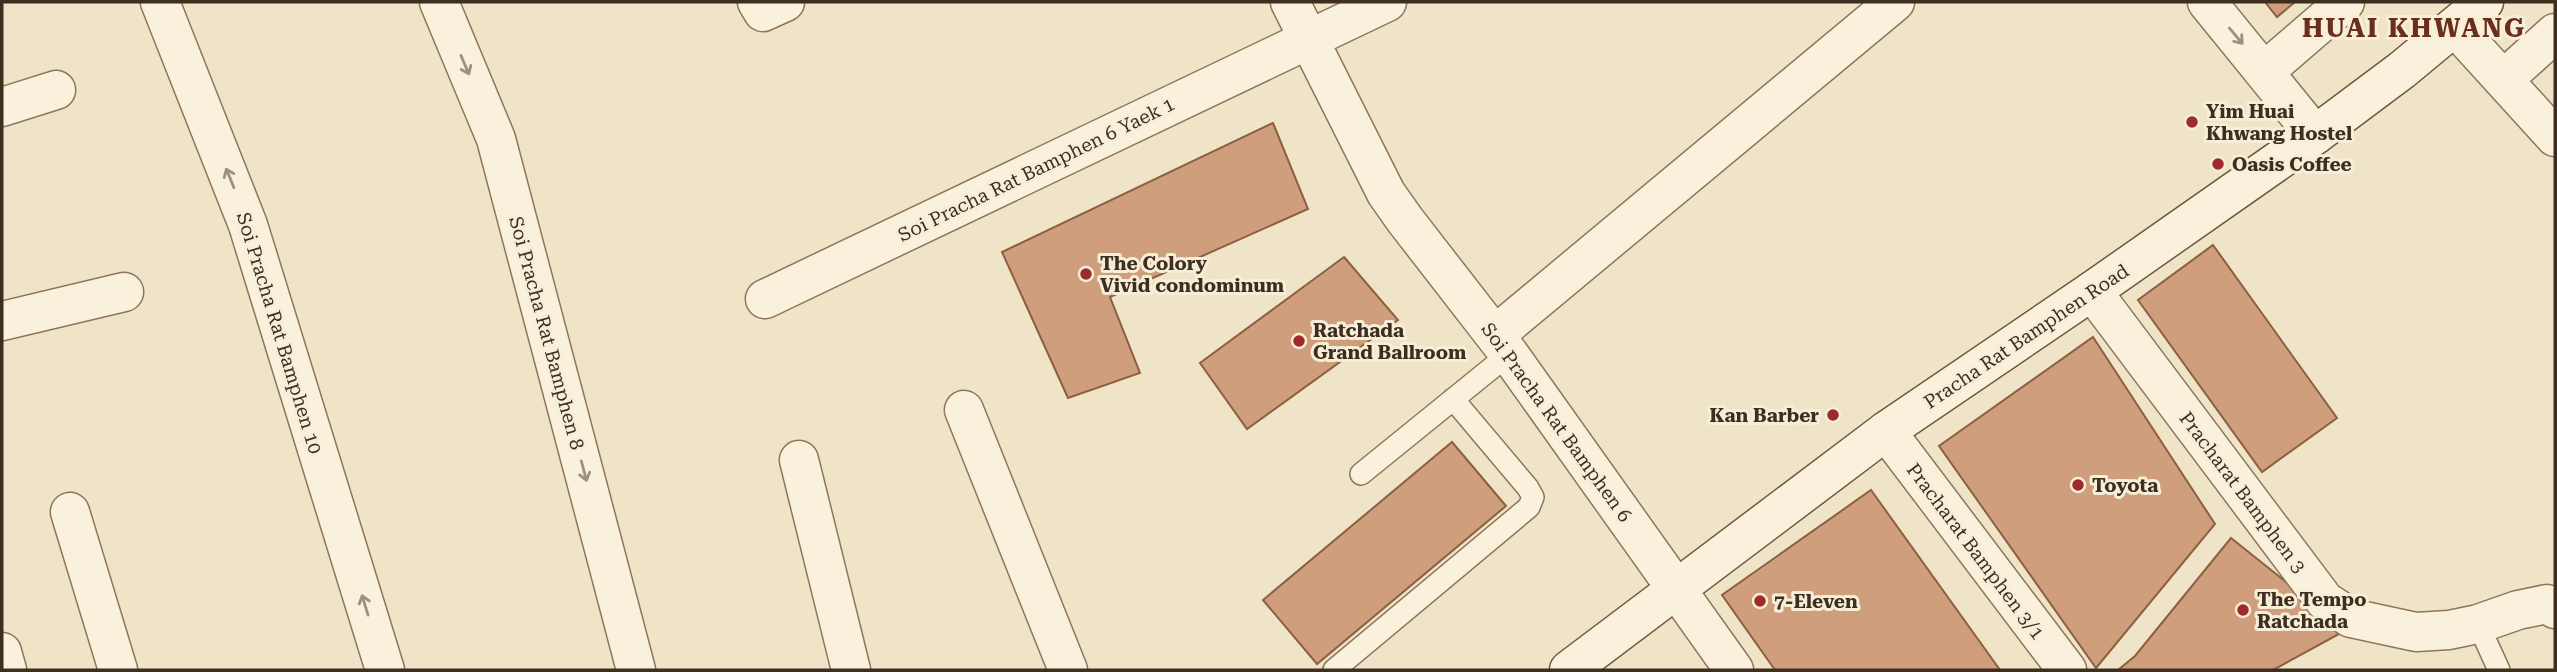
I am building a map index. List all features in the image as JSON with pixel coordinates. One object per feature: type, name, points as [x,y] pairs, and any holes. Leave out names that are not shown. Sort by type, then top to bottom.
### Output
[{"type":"street","name":"Soi Pracha Rat Bamphen 10","points":[[160,2],[248,225],[385,670]]},
{"type":"street","name":"Soi Pracha Rat Bamphen 8","points":[[439,2],[496,139],[636,670]]},
{"type":"street","points":[[757,2],[762,12],[785,2]]},
{"type":"street","name":"Soi Pracha Rat Bamphen 6","points":[[1290,2],[1386,193],[1502,344],[1734,670]]},
{"type":"street","name":"Soi Pracha Rat Bamphen 6 Yaek 1","points":[[765,299],[1387,2]]},
{"type":"street","points":[[1502,344],[1895,2]]},
{"type":"street","points":[[2207,2],[2315,135]]},
{"type":"street","points":[[2265,71],[2345,2]]},
{"type":"street","name":"Pracha Rat Bamphen Road","points":[[1569,670],[1886,431],[2315,135],[2484,2]]},
{"type":"street","points":[[2455,27],[2555,137]]},
{"type":"street","points":[[2504,79],[2555,33]]},
{"type":"street","points":[[2,107],[56,90]]},
{"type":"street","name":"Pracharat Bamphen 3","points":[[2092,291],[2325,601],[2350,618],[2416,632],[2449,630],[2478,624],[2518,610],[2547,604],[2555,609]]},
{"type":"street","points":[[2,321],[124,292]]},
{"type":"street","points":[[964,410],[1068,670]]},
{"type":"street","name":"Pracharat Bamphen 3/1","points":[[1886,431],[2067,670]]},
{"type":"street","points":[[799,460],[851,670]]},
{"type":"street","points":[[70,512],[118,670]]},
{"type":"street","points":[[2,652],[7,670]]},
{"type":"lane","points":[[1361,474],[1453,399],[1502,344]]},
{"type":"lane","points":[[1334,670],[1529,507],[1533,497],[1528,488],[1453,399]]},
{"type":"lane","points":[[2478,624],[2499,670]]},
{"type":"building","points":[[2265,2],[2295,2],[2277,17]]},
{"type":"building","name":"The Colory Vivid condominum","points":[[1273,123],[1308,209],[1110,297],[1140,373],[1068,398],[1002,252]]},
{"type":"building","points":[[2213,245],[2337,418],[2262,472],[2138,300]]},
{"type":"building","name":"Ratchada Grand Ballroom","points":[[1344,257],[1398,320],[1247,429],[1200,363]]},
{"type":"building","name":"Toyota","points":[[2093,337],[2215,524],[2096,668],[1939,446]]},
{"type":"building","points":[[1452,442],[1506,506],[1317,664],[1263,600]]},
{"type":"building","points":[[1871,490],[2000,670],[1775,670],[1722,595]]},
{"type":"building","name":"The Tempo Ratchada","points":[[2231,538],[2290,585],[2339,634],[2273,670],[2118,670],[2135,656]]},
{"type":"place","name":"Yim Huai Khwang Hostel","points":[[2192,122]]},
{"type":"place","name":"Oasis Coffee","points":[[2218,164]]},
{"type":"place","name":"The Colory Vivid condominum","points":[[1086,274]]},
{"type":"place","name":"Ratchada Grand Ballroom","points":[[1299,341]]},
{"type":"place","name":"Kan Barber","points":[[1833,415]]},
{"type":"place","name":"Toyota","points":[[2078,485]]},
{"type":"place","name":"7-Eleven","points":[[1760,601]]},
{"type":"place","name":"The Tempo Ratchada","points":[[2243,610]]},
{"type":"district","name":"HUAI KHWANG","points":[[2414,28]]}]
